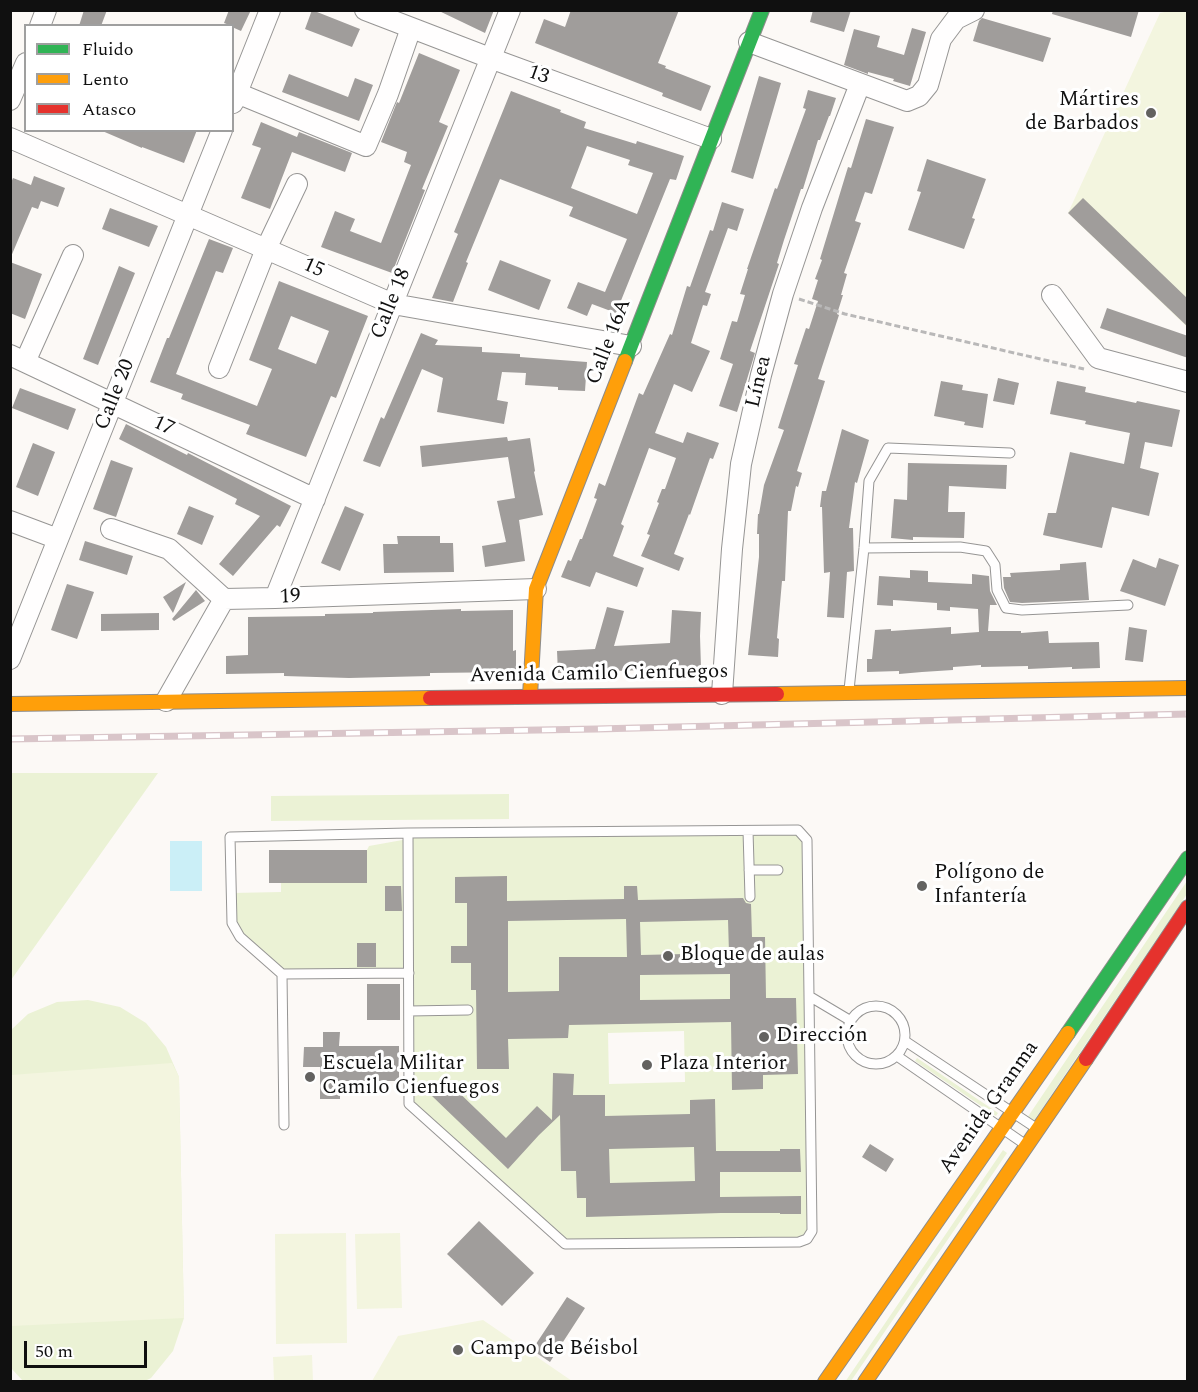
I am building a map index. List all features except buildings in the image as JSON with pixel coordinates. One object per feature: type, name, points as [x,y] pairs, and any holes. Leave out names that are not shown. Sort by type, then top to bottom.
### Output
[{"type":"street","points":[[270,10],[234,96],[366,146],[388,94],[411,28]]},
{"type":"street","name":"Calle 18","points":[[275,598],[510,10]]},
{"type":"street","name":"Calle 16A","points":[[530,696],[536,589],[762,10]]},
{"type":"street","points":[[749,42],[907,101],[919,96],[928,85],[941,39],[956,19],[974,10]]},
{"type":"street","name":"13","points":[[376,12],[490,58],[711,139]]},
{"type":"street","points":[[10,100],[24,68]]},
{"type":"street","name":"Línea","points":[[722,694],[732,549],[741,464],[761,375],[783,294],[812,208],[860,84]]},
{"type":"street","name":"Calle 20","points":[[10,659],[221,132]]},
{"type":"street","name":"15","points":[[10,138],[393,304],[631,346]]},
{"type":"street","points":[[219,368],[266,249],[297,184]]},
{"type":"street","points":[[18,359],[73,255]]},
{"type":"street","points":[[1052,296],[1098,358],[1188,382]]},
{"type":"street","name":"17","points":[[18,359],[315,499]]},
{"type":"street","points":[[10,521],[58,539]]},
{"type":"street","points":[[111,529],[169,549],[224,599],[166,702]]},
{"type":"street","name":"19","points":[[224,599],[536,589]]},
{"type":"street","name":"Avenida Camilo Cienfuegos","points":[[10,704],[1188,688]]},
{"type":"street","name":"Avenida Granma","points":[[825,1382],[1188,858]]},
{"type":"street","points":[[865,1382],[1188,907]]},
{"type":"lane","points":[[849,692],[869,481],[888,448],[1010,453]]},
{"type":"lane","points":[[864,548],[960,548],[986,551],[995,565],[997,590],[1006,608],[1022,610],[1128,605]]},
{"type":"lane","points":[[408,833],[409,1104],[565,1244],[799,1242],[807,1239],[812,1231],[807,840],[798,830],[408,833],[230,837],[232,923],[240,937],[282,974],[408,973]]},
{"type":"lane","points":[[748,831],[750,897]]},
{"type":"lane","points":[[749,870],[778,870]]},
{"type":"lane","points":[[282,974],[284,1125]]},
{"type":"lane","points":[[809,996],[851,1021]]},
{"type":"lane","points":[[884,1007],[900,1017],[904,1026],[905,1041],[897,1056],[882,1064],[874,1064],[857,1057],[850,1049],[847,1030],[857,1013],[865,1008],[884,1007]]},
{"type":"lane","points":[[409,1011],[468,1010]]},
{"type":"lane","points":[[905,1041],[1038,1129]]},
{"type":"lane","points":[[897,1056],[1027,1146]]},
{"type":"path","points":[[783,294],[845,314],[1083,369]]},
{"type":"green space","name":"Mártires de Barbados","points":[[1187,11],[1186,326],[1068,213],[1160,13]]},
{"type":"green space","points":[[10,773],[158,773],[11,980]]},
{"type":"green space","points":[[509,794],[509,819],[271,821],[271,796]]},
{"type":"green space","points":[[405,830],[798,830],[807,841],[812,1231],[807,1239],[565,1244],[409,1104],[408,973],[282,974],[232,923],[232,893],[281,892],[281,883],[367,883],[369,846],[408,839]],"holes":[[[684,1031],[685,1082],[609,1084],[608,1033]]]},
{"type":"green space","points":[[1187,881],[1187,894],[1033,1122],[1027,1118]]},
{"type":"green space","points":[[88,1000],[120,1007],[146,1023],[166,1047],[179,1077],[184,1318],[173,1351],[151,1378],[145,1381],[23,1381],[11,1368],[11,1030],[28,1014],[57,1002]]},
{"type":"green space","points":[[917,1058],[998,1113],[996,1116],[915,1061]]},
{"type":"green space","points":[[172,1063],[179,1077],[184,1318],[11,1326],[11,1075]]},
{"type":"green space","points":[[1003,1150],[1007,1153],[851,1381],[845,1382]]},
{"type":"green space","points":[[346,1233],[347,1343],[276,1344],[275,1234]]},
{"type":"green space","points":[[400,1233],[402,1308],[357,1309],[355,1234]]},
{"type":"green space","name":"Campo de Béisbol","points":[[483,1320],[572,1381],[372,1381],[398,1336]]},
{"type":"green space","points":[[312,1355],[313,1381],[274,1381],[273,1357]]},
{"type":"water","points":[[170,841],[202,841],[202,891],[170,891]]},
{"type":"railway","points":[[10,739],[597,729],[1188,714]]},
{"type":"traffic: fast","points":[[625,361],[762,10]]},
{"type":"traffic: fast","points":[[1068,1033],[1188,858]]},
{"type":"traffic: slow","points":[[530,696],[536,589],[625,361]]},
{"type":"traffic: slow","points":[[777,694],[1188,688]]},
{"type":"traffic: slow","points":[[10,704],[430,698]]},
{"type":"traffic: slow","points":[[825,1382],[1068,1033]]},
{"type":"traffic: slow","points":[[865,1382],[1086,1059]]},
{"type":"traffic: jam","points":[[430,698],[777,694]]},
{"type":"traffic: jam","points":[[1086,1059],[1188,907]]},
{"type":"place","name":"Mártires de Barbados","points":[[1151,113]]},
{"type":"place","name":"Polígono de Infantería","points":[[922,886]]},
{"type":"place","name":"Bloque de aulas","points":[[668,956]]},
{"type":"place","name":"Dirección","points":[[764,1037]]},
{"type":"place","name":"Plaza Interior","points":[[647,1065]]},
{"type":"place","name":"Escuela Militar Camilo Cienfuegos","points":[[310,1077]]},
{"type":"place","name":"Campo de Béisbol","points":[[458,1350]]}]
